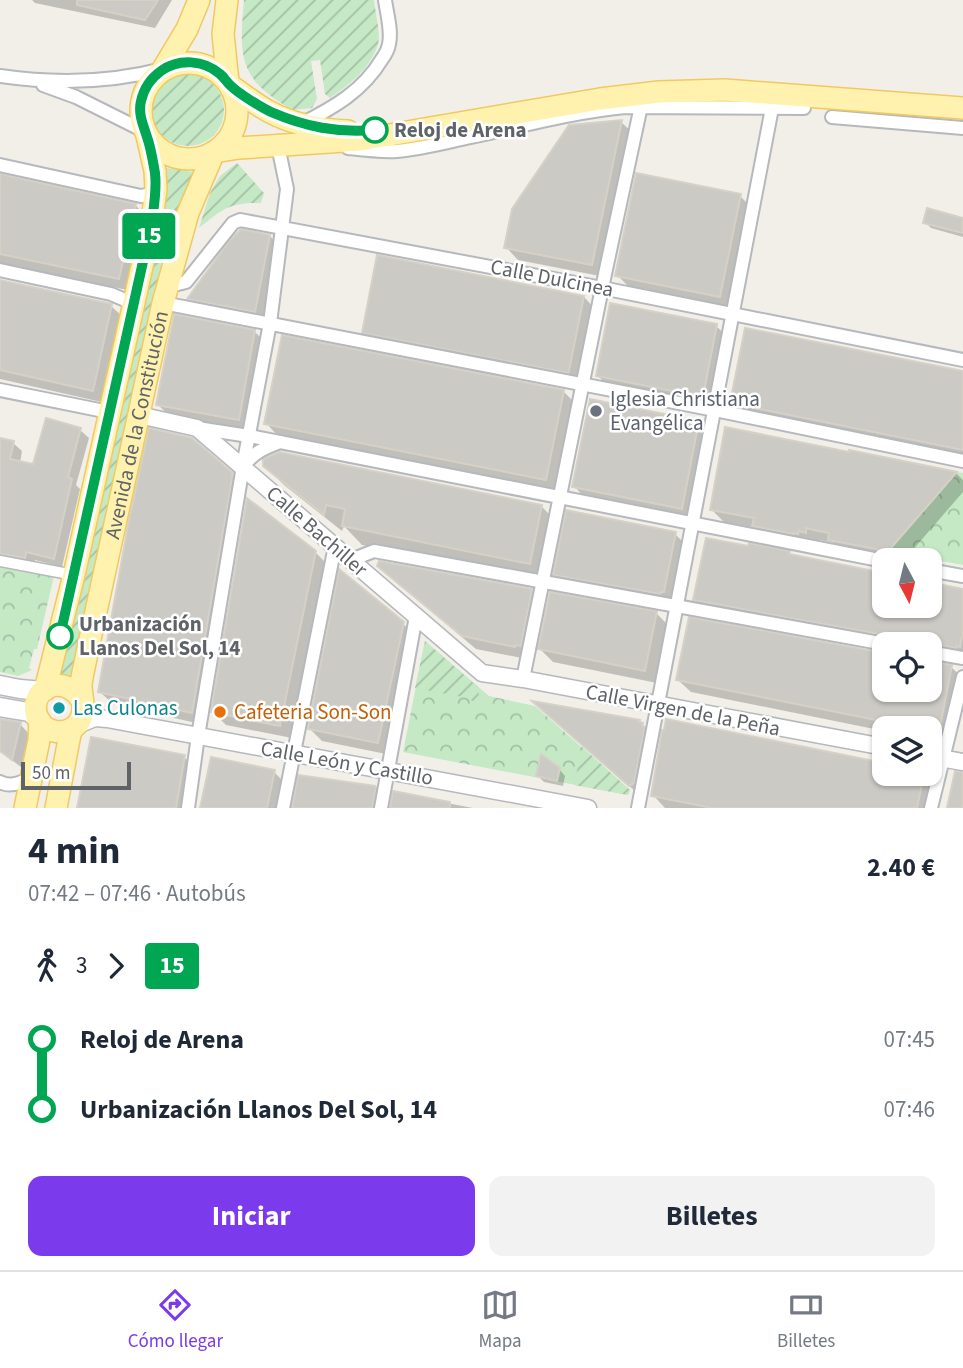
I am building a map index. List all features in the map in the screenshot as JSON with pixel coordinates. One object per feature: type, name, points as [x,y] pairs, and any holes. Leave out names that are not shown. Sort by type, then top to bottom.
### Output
[{"type":"main road","points":[[163,69],[187,29],[199,0]]},
{"type":"main road","points":[[214,152],[230,136],[236,122],[237,106],[229,84],[223,34],[227,0]]},
{"type":"main road","points":[[963,97],[722,83],[653,85],[602,91],[384,129],[304,134],[278,146],[239,148],[197,158],[181,158],[165,153],[154,145],[140,116],[144,90],[152,78],[163,69],[179,63],[194,62],[209,66],[229,84],[304,134],[360,140],[600,99],[659,92],[725,90],[963,110]]},
{"type":"main road","points":[[804,108],[963,110]]},
{"type":"main road","name":"Avenida de la Constitución","points":[[44,690],[74,575],[152,221],[155,171],[146,133]]},
{"type":"main road","name":"Avenida de la Constitución","points":[[82,702],[81,684],[87,653],[166,293],[188,213],[214,152]]},
{"type":"main road","points":[[0,685],[44,690]]},
{"type":"main road","points":[[0,707],[29,712],[39,720],[49,729],[64,732],[73,728],[82,717],[82,702],[78,694],[65,685],[52,686],[44,690],[39,697],[36,704],[39,720],[39,740],[25,808]]},
{"type":"main road","points":[[56,808],[73,728]]},
{"type":"street","points":[[304,134],[376,70],[390,44],[385,0]]},
{"type":"street","points":[[0,76],[33,81],[107,80],[163,69]]},
{"type":"street","points":[[33,81],[76,97],[146,133]]},
{"type":"street","points":[[304,134],[374,151],[398,151],[607,109],[641,106],[804,108]]},
{"type":"street","points":[[523,679],[641,106]]},
{"type":"street","points":[[638,808],[772,108]]},
{"type":"street","points":[[832,117],[963,128]]},
{"type":"street","points":[[188,808],[243,466],[270,323],[287,189],[278,146]]},
{"type":"street","points":[[0,165],[141,196],[152,194],[156,189]]},
{"type":"street","name":"Calle Dulcinea","points":[[166,293],[178,284],[186,282],[233,223],[240,220],[963,360]]},
{"type":"street","points":[[0,271],[111,294],[133,307]]},
{"type":"street","points":[[166,293],[270,323],[963,461]]},
{"type":"street","points":[[0,390],[109,412]]},
{"type":"street","name":"Calle Bachiller","points":[[139,415],[197,428],[482,673]]},
{"type":"street","points":[[197,428],[872,559]]},
{"type":"street","points":[[243,466],[261,449],[279,442]]},
{"type":"street","points":[[283,808],[335,546]]},
{"type":"street","points":[[351,560],[374,551],[872,642]]},
{"type":"street","points":[[0,561],[74,575]]},
{"type":"street","points":[[942,572],[963,576]]},
{"type":"street","points":[[381,808],[416,616]]},
{"type":"street","points":[[942,654],[963,658]]},
{"type":"street","name":"Calle Virgen de la Peña","points":[[482,673],[872,745]]},
{"type":"street","points":[[942,739],[963,677]]},
{"type":"street","name":"Calle León y Castillo","points":[[82,702],[107,719]]},
{"type":"street","name":"Calle León y Castillo","points":[[73,728],[95,718],[107,719],[588,808]]},
{"type":"street","points":[[942,758],[963,762]]},
{"type":"street","points":[[0,782],[14,785],[31,778]]},
{"type":"street","points":[[931,808],[933,786]]},
{"type":"green space","points":[[244,0],[374,0],[379,40],[375,53],[352,82],[330,98],[325,94],[320,60],[311,61],[317,99],[312,108],[293,110],[261,88],[246,65],[242,37]]},
{"type":"green space","points":[[195,74],[214,84],[222,96],[222,124],[214,136],[202,144],[181,146],[162,136],[154,124],[152,103],[162,84],[174,76]]},
{"type":"green space","points":[[237,163],[264,193],[261,203],[234,205],[199,228],[210,193],[220,176]]},
{"type":"green space","points":[[166,168],[193,172],[74,678],[57,675],[165,205]]},
{"type":"green space","points":[[952,471],[963,473],[963,565],[942,561],[942,548],[889,548],[954,475]]},
{"type":"green space","points":[[0,566],[54,576],[37,649],[34,649],[29,668],[32,670],[18,676],[0,672]]},
{"type":"green space","points":[[425,641],[489,696],[535,706],[630,790],[628,795],[403,752]]},
{"type":"green space","points":[[425,641],[477,686],[477,702],[415,688]]},
{"type":"green space","points":[[582,747],[630,790],[628,795],[574,785]]},
{"type":"building","points":[[77,0],[158,0],[145,20],[77,5]]},
{"type":"building","points":[[622,120],[592,265],[504,248],[512,209],[569,125]]},
{"type":"building","points":[[636,173],[741,194],[720,297],[615,276]]},
{"type":"building","points":[[0,174],[136,204],[119,279],[0,254]]},
{"type":"building","points":[[927,208],[963,218],[963,233],[923,223]]},
{"type":"building","points":[[241,229],[270,235],[255,312],[187,299],[229,241]]},
{"type":"building","points":[[377,255],[584,296],[568,373],[362,333]]},
{"type":"building","points":[[0,280],[112,304],[93,391],[0,370]]},
{"type":"building","points":[[610,303],[717,324],[703,397],[596,376]]},
{"type":"building","points":[[174,314],[255,330],[239,420],[156,405]]},
{"type":"building","points":[[745,328],[963,371],[963,450],[730,403]]},
{"type":"building","points":[[282,335],[564,390],[546,480],[264,424]]},
{"type":"building","points":[[590,399],[699,421],[682,509],[572,487]]},
{"type":"building","points":[[46,418],[81,428],[68,477],[72,479],[54,559],[26,552],[25,558],[0,554],[0,438],[14,441],[10,459],[33,464]]},
{"type":"building","points":[[725,427],[957,472],[891,548],[872,548],[828,540],[829,533],[806,528],[806,533],[799,531],[798,534],[793,534],[752,526],[754,518],[710,510]]},
{"type":"building","points":[[149,428],[192,438],[233,473],[192,713],[98,692],[129,520]]},
{"type":"building","points":[[279,452],[542,505],[530,564],[342,526],[345,509],[326,505],[324,515],[263,466],[263,459]]},
{"type":"building","points":[[247,498],[316,551],[280,726],[211,712]]},
{"type":"building","points":[[566,510],[676,532],[664,592],[660,594],[553,575]]},
{"type":"building","points":[[706,538],[790,551],[789,554],[872,571],[872,618],[942,618],[942,585],[963,589],[963,631],[960,647],[956,648],[942,645],[942,632],[872,633],[693,600]]},
{"type":"building","points":[[379,561],[532,589],[521,646],[462,636],[377,566]]},
{"type":"building","points":[[339,569],[404,622],[378,743],[308,729]]},
{"type":"building","points":[[550,592],[657,611],[645,671],[538,649]]},
{"type":"building","points":[[689,617],[872,651],[872,702],[942,702],[942,663],[952,665],[942,716],[872,716],[872,719],[676,680]]},
{"type":"building","points":[[532,701],[640,720],[645,727],[634,783],[629,786]]},
{"type":"building","points":[[0,719],[21,722],[12,760],[0,751]]},
{"type":"building","points":[[666,719],[872,761],[872,786],[922,786],[917,808],[712,808],[651,796]]},
{"type":"building","points":[[91,737],[185,755],[176,808],[77,808]]},
{"type":"building","points":[[541,754],[560,768],[557,781],[536,776]]},
{"type":"building","points":[[211,757],[275,770],[267,808],[200,808]]},
{"type":"building","points":[[955,771],[963,772],[963,808],[947,808]]},
{"type":"building","points":[[298,775],[375,786],[372,808],[292,808]]},
{"type":"building","points":[[393,791],[450,802],[450,808],[390,808]]},
{"type":"bus line","name":"15","points":[[60,636],[152,221],[155,171],[140,116],[144,90],[152,78],[163,69],[179,63],[194,62],[209,66],[231,86],[268,111],[301,124],[339,131],[375,130]]},
{"type":"place","name":"Reloj de Arena","points":[[375,130]]},
{"type":"place","name":"Iglesia Christiana Evangélica","points":[[596,411]]},
{"type":"place","name":"Urbanización Llanos Del Sol, 14","points":[[60,636]]},
{"type":"place","name":"Las Culonas","points":[[59,708]]},
{"type":"place","name":"Cafeteria Son-Son","points":[[220,712]]}]
